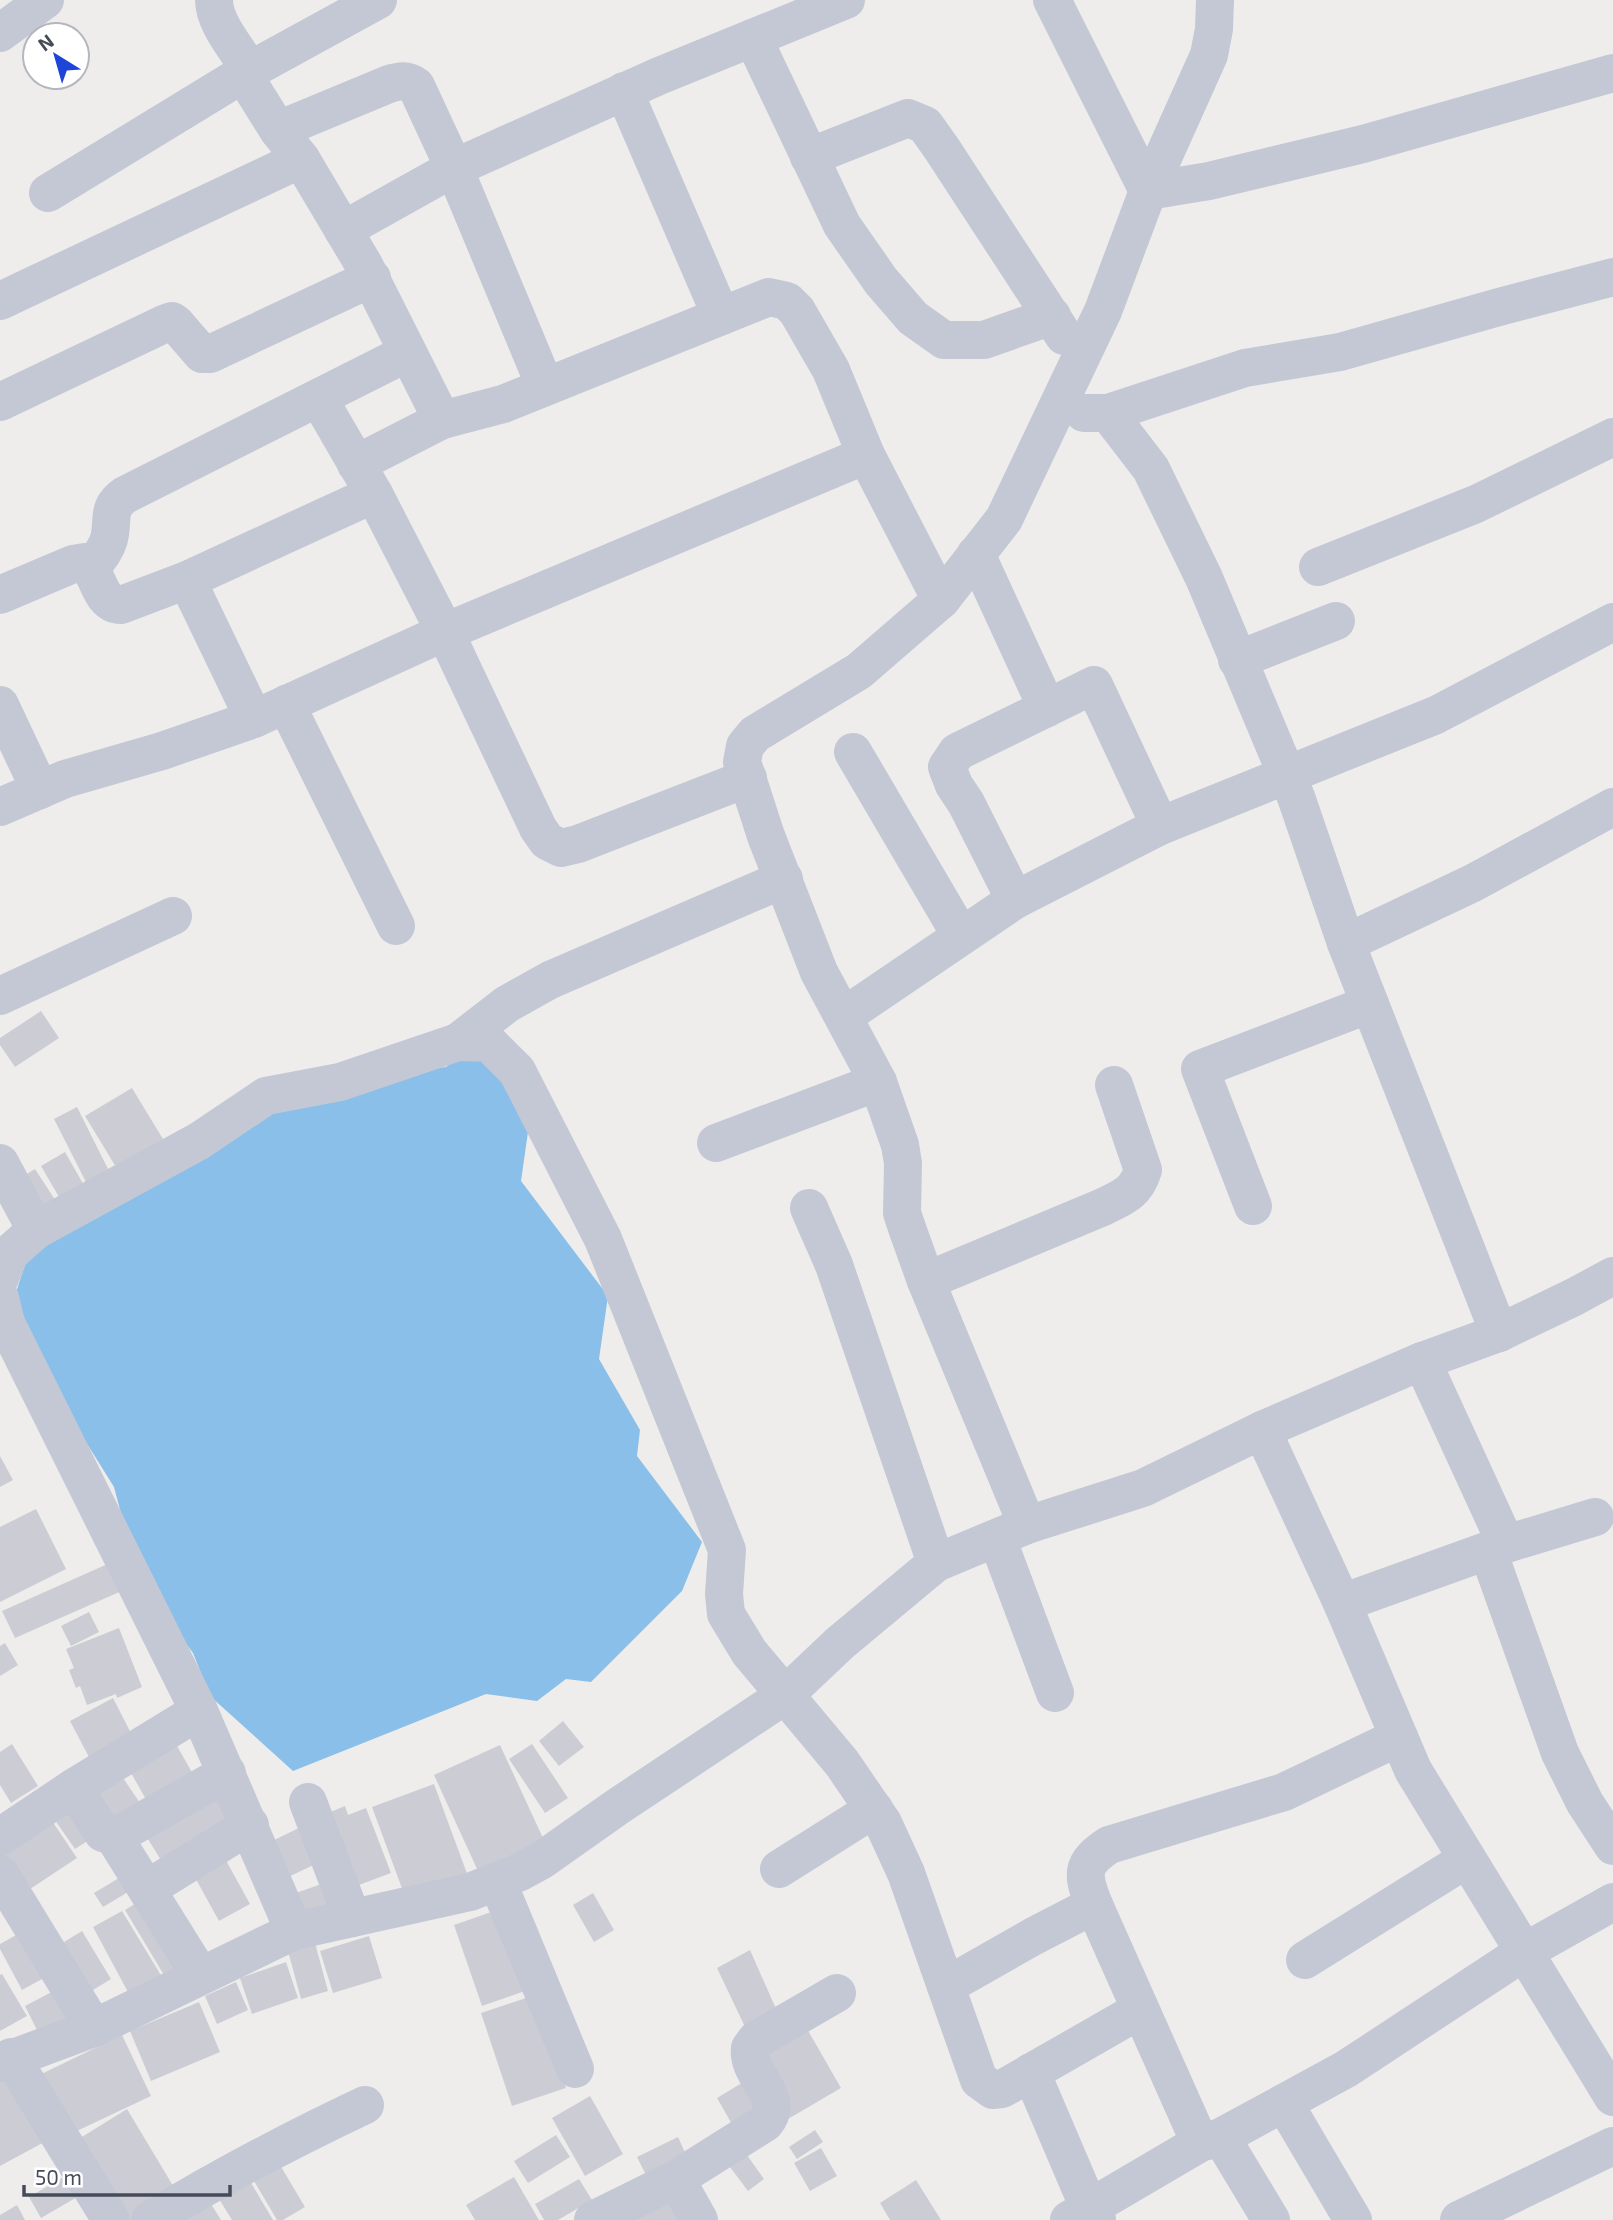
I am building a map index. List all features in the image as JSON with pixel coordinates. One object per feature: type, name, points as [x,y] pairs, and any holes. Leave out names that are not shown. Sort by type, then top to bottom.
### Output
[{"type":"street","points":[[0,33],[45,0]]},
{"type":"street","points":[[214,0],[221,23],[278,130],[301,159],[372,278],[407,354],[442,420]]},
{"type":"street","points":[[48,193],[247,72],[378,0]]},
{"type":"street","points":[[343,230],[454,169],[624,91],[846,0]]},
{"type":"street","points":[[1052,0],[1148,191]]},
{"type":"street","points":[[1055,1693],[1012,1531],[902,1213],[903,1163],[900,1146],[878,1082],[819,972],[766,836],[742,762],[745,746],[755,734],[859,671],[940,600],[1004,519],[1103,311],[1148,191],[1209,55],[1214,30],[1215,0]]},
{"type":"street","points":[[753,38],[842,225],[881,281],[913,318],[944,340],[984,340],[1052,316]]},
{"type":"street","points":[[1148,191],[1209,181],[1363,144],[1613,73]]},
{"type":"street","points":[[278,130],[370,90],[410,81],[422,97],[454,169],[545,386]]},
{"type":"street","points":[[624,91],[721,316]]},
{"type":"street","points":[[809,157],[908,118],[925,125],[1052,316],[1079,362]]},
{"type":"street","points":[[0,301],[301,159]]},
{"type":"street","points":[[1055,412],[1108,413],[1245,369],[1340,352],[1613,277]]},
{"type":"street","points":[[0,402],[172,321],[202,354],[210,354],[372,278]]},
{"type":"street","points":[[0,595],[73,564],[85,562],[91,568],[101,592],[113,605],[131,602],[187,580],[365,479],[442,420],[503,404],[769,297],[787,301],[797,311],[831,369],[866,456],[940,600]]},
{"type":"street","points":[[91,568],[108,543],[112,508],[116,501],[407,354]]},
{"type":"street","points":[[319,399],[365,479],[445,632],[538,828],[547,841],[561,848],[578,844],[748,778]]},
{"type":"street","points":[[1108,413],[1151,469],[1204,578],[1287,775],[1346,943],[1499,1333]]},
{"type":"street","points":[[1318,567],[1476,504],[1613,437]]},
{"type":"street","points":[[0,807],[65,779],[162,751],[270,711],[445,632],[866,456]]},
{"type":"street","points":[[976,554],[1047,708]]},
{"type":"street","points":[[187,580],[270,711],[396,926]]},
{"type":"street","points":[[1237,660],[1336,621]]},
{"type":"street","points":[[844,1016],[1015,900],[1160,826],[1436,715],[1613,622]]},
{"type":"street","points":[[1015,900],[966,803],[954,785],[947,767],[957,752],[1094,685],[1160,826]]},
{"type":"street","points":[[0,705],[40,790]]},
{"type":"street","points":[[853,752],[961,936]]},
{"type":"street","points":[[1346,943],[1609,822]]},
{"type":"street","points":[[0,1278],[10,1253],[36,1230],[199,1141],[266,1096],[340,1082],[458,1042],[507,1004],[550,980],[784,879]]},
{"type":"street","points":[[0,996],[173,916]]},
{"type":"street","points":[[1253,1206],[1200,1069],[1370,1004]]},
{"type":"street","points":[[458,1042],[489,1043],[517,1071],[603,1240],[727,1550],[724,1594],[726,1614],[748,1652],[842,1763],[883,1823],[906,1873],[974,2068],[985,2086],[993,2090],[1002,2089],[1140,2010]]},
{"type":"street","points":[[716,1143],[878,1082]]},
{"type":"street","points":[[926,1281],[1103,1207],[1127,1195],[1139,1184],[1143,1170],[1114,1085]]},
{"type":"street","points":[[0,1163],[36,1230]]},
{"type":"street","points":[[809,1208],[834,1265],[936,1563]]},
{"type":"street","points":[[111,2220],[6,2060],[94,2028],[294,1931],[470,1892],[498,1883],[542,1860],[784,1696],[840,1643],[936,1563],[1012,1531],[1143,1488],[1262,1430],[1422,1361],[1499,1333],[1613,1276]]},
{"type":"street","points":[[0,1298],[6,1323],[199,1711],[294,1931]]},
{"type":"street","points":[[1422,1361],[1497,1548],[1560,1753],[1585,1803],[1613,1846]]},
{"type":"street","points":[[1262,1430],[1342,1603],[1413,1770],[1613,2097]]},
{"type":"street","points":[[1342,1603],[1497,1548],[1595,1517]]},
{"type":"street","points":[[0,1837],[73,1788],[199,1711]]},
{"type":"street","points":[[1271,2220],[1211,2140],[1140,2010],[1087,1889],[1086,1866],[1093,1856],[1109,1845],[1284,1792],[1399,1737]]},
{"type":"street","points":[[114,1837],[227,1773]]},
{"type":"street","points":[[73,1788],[103,1833],[114,1837],[200,1975]]},
{"type":"street","points":[[309,1802],[352,1918]]},
{"type":"street","points":[[779,1869],[874,1809]]},
{"type":"street","points":[[147,1889],[250,1825]]},
{"type":"street","points":[[1305,1960],[1467,1859]]},
{"type":"street","points":[[0,1874],[94,2028]]},
{"type":"street","points":[[498,1883],[575,2069]]},
{"type":"street","points":[[1031,2072],[1085,2216],[1211,2140],[1346,2069],[1524,1952],[1613,1902]]},
{"type":"street","points":[[946,1986],[1094,1905]]},
{"type":"street","points":[[593,2220],[676,2179],[749,2134],[771,2115],[772,2102],[752,2066],[750,2048],[757,2040],[837,1993]]},
{"type":"street","points":[[1284,2103],[1353,2220]]},
{"type":"street","points":[[150,2220],[243,2165],[365,2105]]},
{"type":"street","points":[[1459,2220],[1612,2150]]},
{"type":"street","points":[[676,2179],[699,2220]]},
{"type":"water","points":[[475,1045],[532,1104],[521,1181],[608,1296],[599,1359],[640,1430],[637,1456],[702,1542],[682,1591],[591,1682],[566,1679],[537,1701],[486,1694],[293,1771],[210,1696],[193,1653],[139,1581],[114,1487],[8,1317],[32,1243],[272,1107],[404,1071],[446,1067]]},
{"type":"building","points":[[41,1011],[59,1038],[15,1067],[0,1045],[0,1038]]},
{"type":"building","points":[[132,1088],[169,1149],[122,1177],[85,1116]]},
{"type":"building","points":[[77,1107],[114,1181],[91,1192],[54,1119]]},
{"type":"building","points":[[65,1152],[90,1196],[66,1209],[41,1166]]},
{"type":"building","points":[[35,1169],[61,1209],[38,1224],[12,1183]]},
{"type":"building","points":[[0,1456],[13,1480],[0,1487]]},
{"type":"building","points":[[36,1509],[66,1569],[0,1602],[0,1527]]},
{"type":"building","points":[[112,1562],[124,1590],[15,1638],[2,1611]]},
{"type":"building","points":[[89,1612],[99,1632],[71,1646],[61,1626]]},
{"type":"building","points":[[119,1628],[142,1687],[117,1698],[116,1694],[87,1705],[80,1686],[76,1688],[69,1670],[74,1668],[66,1649]]},
{"type":"building","points":[[5,1643],[18,1665],[0,1676],[0,1646]]},
{"type":"building","points":[[113,1698],[134,1739],[91,1761],[70,1721]]},
{"type":"building","points":[[563,1721],[584,1747],[559,1766],[539,1741]]},
{"type":"building","points":[[172,1737],[194,1776],[148,1803],[126,1764]]},
{"type":"building","points":[[12,1744],[38,1786],[11,1803],[0,1785],[0,1752]]},
{"type":"building","points":[[532,1744],[568,1798],[545,1813],[509,1759]]},
{"type":"building","points":[[500,1745],[549,1851],[483,1882],[434,1775]]},
{"type":"building","points":[[117,1769],[142,1806],[104,1830],[79,1794]]},
{"type":"building","points":[[219,1784],[243,1824],[167,1870],[143,1831]]},
{"type":"building","points":[[434,1784],[469,1879],[407,1902],[372,1807]]},
{"type":"building","points":[[75,1796],[100,1833],[75,1849],[50,1813]]},
{"type":"building","points":[[345,1806],[348,1815],[366,1808],[391,1873],[351,1888],[323,1815]]},
{"type":"building","points":[[44,1809],[77,1858],[24,1893],[0,1858]]},
{"type":"building","points":[[305,1825],[322,1861],[284,1879],[268,1843]]},
{"type":"building","points":[[223,1855],[250,1904],[219,1921],[192,1872]]},
{"type":"building","points":[[124,1875],[133,1889],[103,1907],[94,1893]]},
{"type":"building","points":[[330,1881],[341,1911],[304,1925],[293,1894]]},
{"type":"building","points":[[593,1893],[614,1930],[594,1942],[573,1905]]},
{"type":"building","points":[[149,1895],[188,1960],[164,1975],[125,1910]]},
{"type":"building","points":[[497,1910],[525,1991],[482,2006],[454,1925]]},
{"type":"building","points":[[122,1911],[162,1977],[129,1994],[93,1927]]},
{"type":"building","points":[[29,1928],[53,1973],[22,1990],[0,1949],[0,1944]]},
{"type":"building","points":[[82,1931],[111,1979],[80,1998],[51,1950]]},
{"type":"building","points":[[369,1936],[382,1978],[333,1993],[320,1951]]},
{"type":"building","points":[[315,1943],[328,1991],[301,1999],[288,1951]]},
{"type":"building","points":[[750,1950],[777,2011],[746,2029],[717,1968]]},
{"type":"building","points":[[286,1962],[298,1998],[252,2014],[240,1978]]},
{"type":"building","points":[[2,1974],[27,2016],[0,2031],[0,1975]]},
{"type":"building","points":[[236,1982],[248,2010],[217,2024],[205,1996]]},
{"type":"building","points":[[63,1986],[82,2022],[43,2042],[25,2006]]},
{"type":"building","points":[[535,1995],[566,2088],[512,2106],[481,2013]]},
{"type":"building","points":[[199,2002],[220,2052],[151,2081],[130,2031]]},
{"type":"building","points":[[806,2027],[841,2088],[788,2119],[753,2058]]},
{"type":"building","points":[[122,2035],[151,2096],[62,2138],[33,2078]]},
{"type":"building","points":[[14,2070],[50,2139],[0,2166],[0,2077]]},
{"type":"building","points":[[750,2078],[771,2113],[737,2133],[717,2098]]},
{"type":"building","points":[[590,2096],[623,2154],[585,2176],[552,2118]]},
{"type":"building","points":[[127,2109],[178,2194],[134,2220],[115,2220],[69,2145]]},
{"type":"building","points":[[815,2130],[823,2142],[797,2159],[789,2147]]},
{"type":"building","points":[[556,2135],[570,2157],[528,2183],[514,2161]]},
{"type":"building","points":[[678,2137],[687,2157],[647,2177],[637,2157]]},
{"type":"building","points":[[821,2148],[837,2176],[810,2191],[794,2163]]},
{"type":"building","points":[[744,2151],[764,2179],[748,2191],[727,2163]]},
{"type":"building","points":[[277,2160],[305,2207],[283,2220],[277,2220],[251,2176]]},
{"type":"building","points":[[67,2175],[79,2196],[41,2218],[29,2197]]},
{"type":"building","points":[[247,2176],[273,2220],[232,2220],[216,2194]]},
{"type":"building","points":[[514,2177],[539,2220],[475,2220],[466,2205]]},
{"type":"building","points":[[579,2179],[592,2200],[558,2220],[544,2220],[535,2204]]},
{"type":"building","points":[[916,2180],[941,2220],[890,2220],[880,2203]]},
{"type":"building","points":[[675,2195],[685,2220],[621,2220]]},
{"type":"building","points":[[208,2199],[221,2220],[173,2220]]},
{"type":"building","points":[[17,2205],[25,2220],[0,2220],[0,2215]]}]
